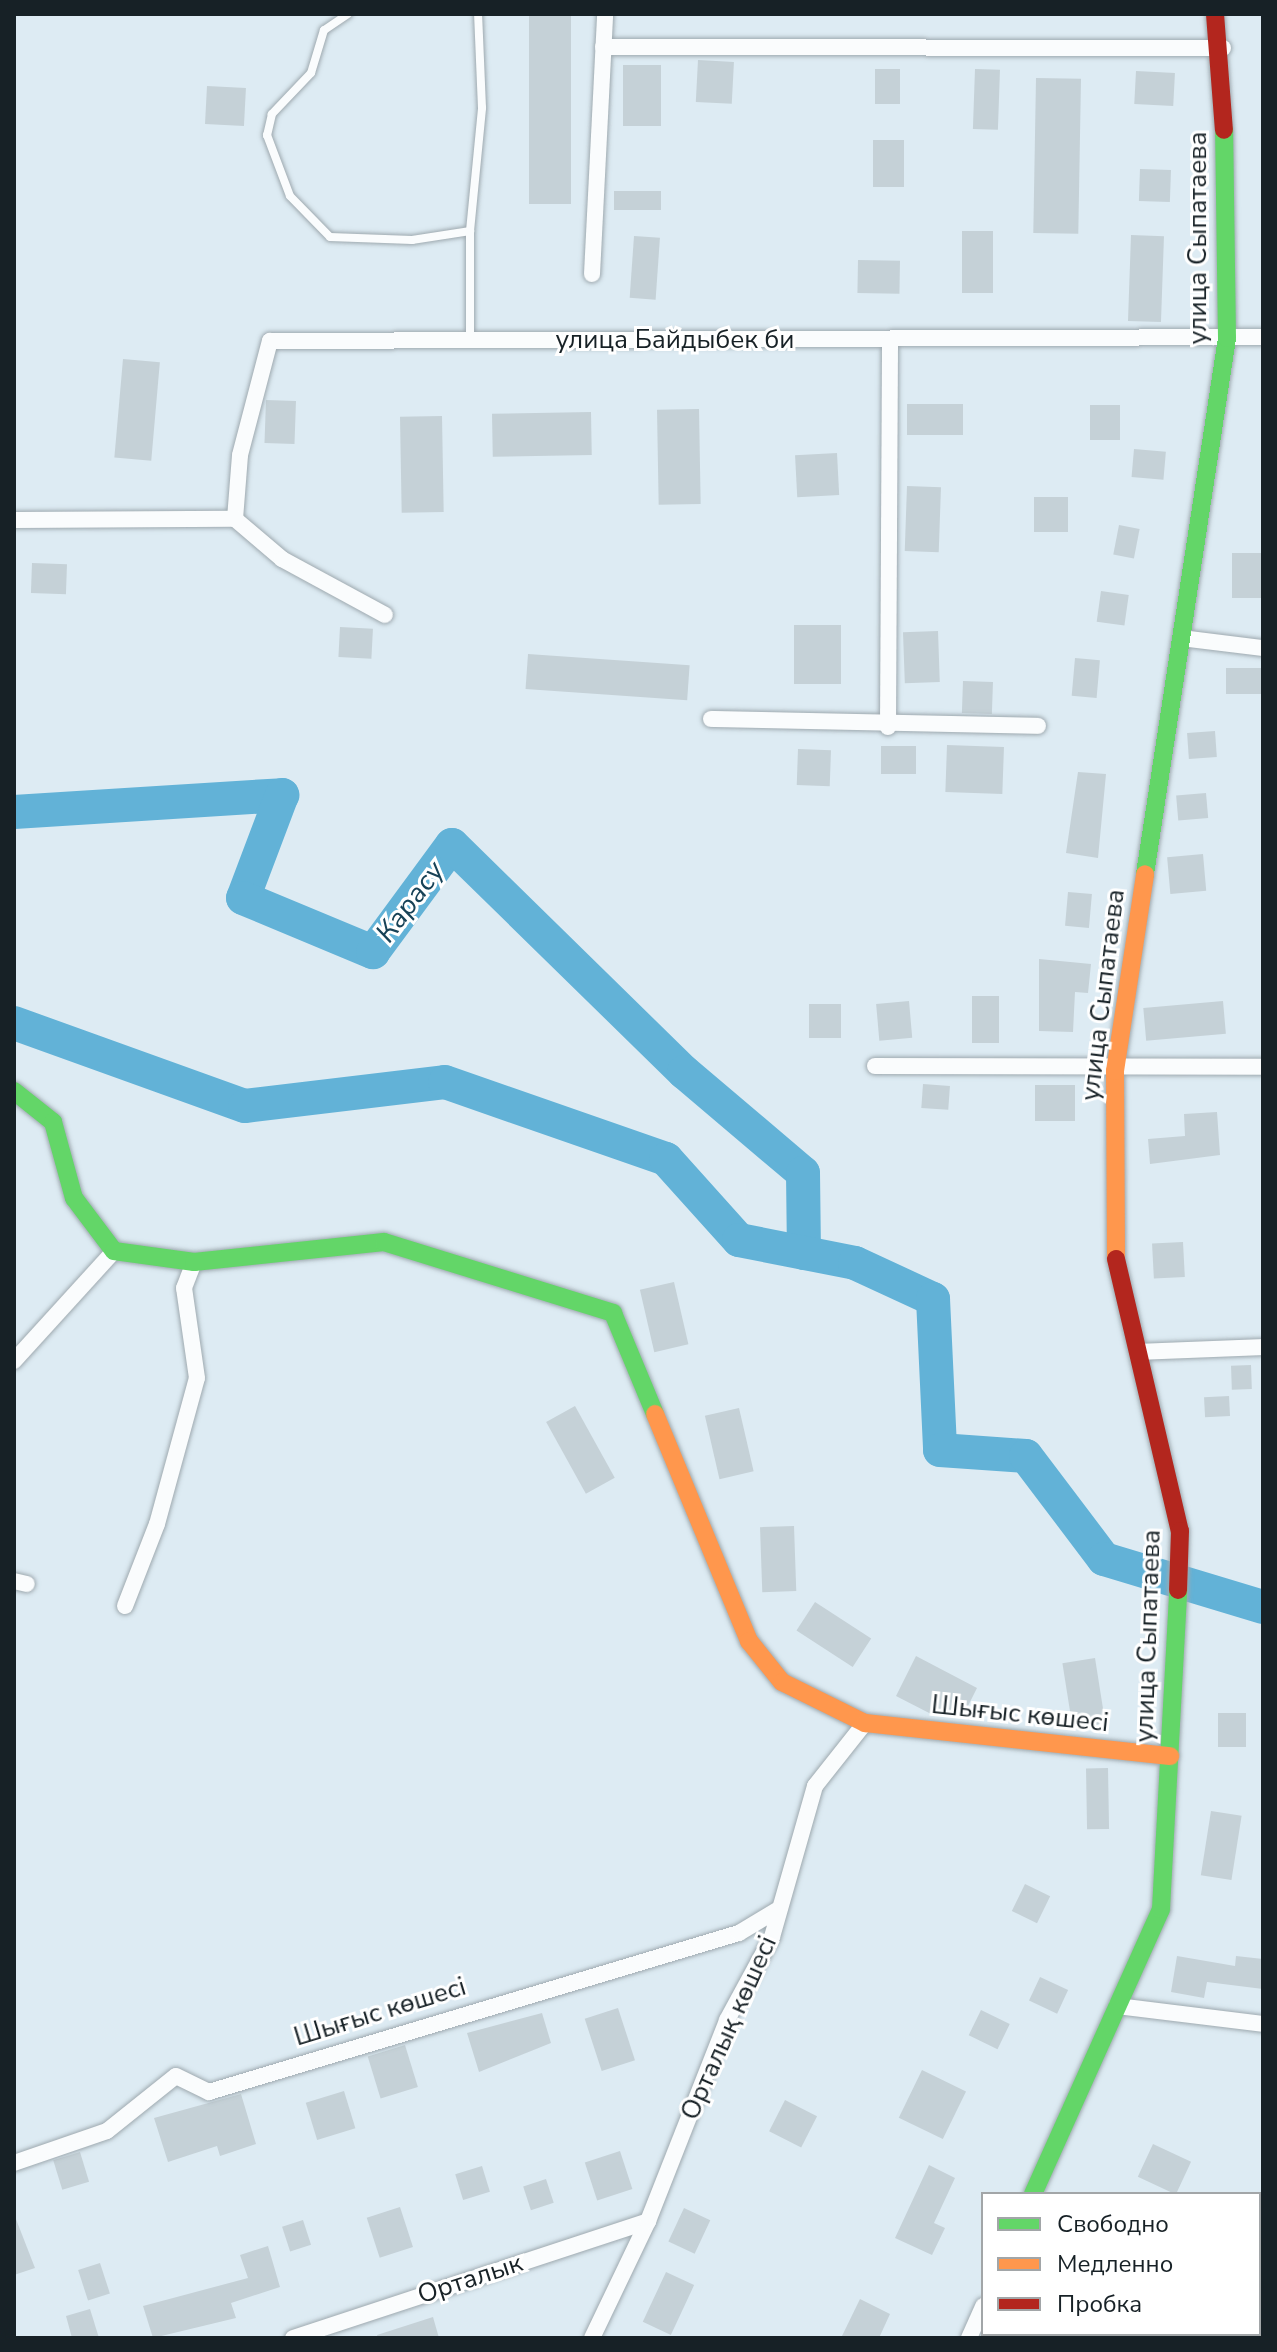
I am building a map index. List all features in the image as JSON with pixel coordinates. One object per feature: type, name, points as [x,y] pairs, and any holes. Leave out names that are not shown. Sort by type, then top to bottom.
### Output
[{"type":"street","points":[[592,274],[605,14]]},
{"type":"street","name":"улица Сыпатаева","points":[[1034,2192],[1161,1909],[1178,1661],[1181,1560],[1171,1482],[1111,1230],[1115,1071],[1227,338],[1223,48],[1215,14]]},
{"type":"street","points":[[603,47],[1223,48]]},
{"type":"street","name":"улица Байдыбек би","points":[[235,519],[240,455],[270,341],[1263,337]]},
{"type":"street","points":[[888,727],[890,340]]},
{"type":"street","points":[[14,520],[235,519],[282,559],[385,615]]},
{"type":"street","points":[[1181,638],[1263,648]]},
{"type":"street","points":[[711,719],[888,727],[1038,726]]},
{"type":"street","points":[[875,1066],[1115,1071],[1263,1067]]},
{"type":"street","points":[[14,1091],[53,1122],[74,1198],[114,1251],[194,1262],[384,1242],[613,1313],[762,1665],[865,1723]]},
{"type":"street","points":[[14,1361],[114,1251]]},
{"type":"street","points":[[125,1606],[157,1524],[197,1378],[184,1288],[194,1262]]},
{"type":"street","points":[[1138,1352],[1263,1347]]},
{"type":"street","name":"Шығыс көшесі","points":[[865,1723],[1170,1756]]},
{"type":"street","name":"Орталық көшесі","points":[[592,2338],[648,2221],[709,2060],[760,1965],[815,1786],[865,1723]]},
{"type":"street","name":"Шығыс көшесі","points":[[14,2163],[107,2131],[176,2076],[209,2092],[739,1933],[779,1909]]},
{"type":"street","points":[[1117,2006],[1263,2024]]},
{"type":"street","name":"Орталык","points":[[293,2338],[648,2221]]},
{"type":"street","points":[[969,2338],[981,2311]]},
{"type":"lane","points":[[348,14],[324,30],[311,73],[272,114],[267,135],[290,196],[330,237],[412,240],[470,231]]},
{"type":"lane","points":[[470,341],[470,231],[482,108],[478,14]]},
{"type":"building","points":[[529,14],[571,14],[571,204],[529,204]]},
{"type":"building","points":[[698,60],[734,62],[732,104],[696,102]]},
{"type":"building","points":[[623,65],[661,65],[661,126],[623,126]]},
{"type":"building","points":[[875,69],[900,69],[900,104],[875,104]]},
{"type":"building","points":[[975,69],[1000,70],[998,130],[973,129]]},
{"type":"building","points":[[1136,71],[1175,73],[1173,106],[1134,104]]},
{"type":"building","points":[[1036,78],[1081,79],[1078,234],[1033,233]]},
{"type":"building","points":[[207,86],[246,88],[244,126],[205,124]]},
{"type":"building","points":[[873,140],[904,140],[904,187],[873,187]]},
{"type":"building","points":[[1140,169],[1171,170],[1170,202],[1139,201]]},
{"type":"building","points":[[614,191],[661,191],[661,210],[614,210]]},
{"type":"building","points":[[962,231],[993,231],[993,293],[962,293]]},
{"type":"building","points":[[1131,235],[1164,236],[1161,322],[1128,321]]},
{"type":"building","points":[[634,236],[660,238],[656,300],[630,298]]},
{"type":"building","points":[[858,260],[900,261],[899,294],[857,293]]},
{"type":"building","points":[[123,359],[160,362],[151,461],[114,458]]},
{"type":"building","points":[[266,400],[296,401],[294,444],[264,443]]},
{"type":"building","points":[[907,404],[963,404],[963,435],[907,435]]},
{"type":"building","points":[[1090,405],[1120,405],[1120,440],[1090,440]]},
{"type":"building","points":[[699,409],[701,504],[659,505],[657,410]]},
{"type":"building","points":[[591,412],[592,455],[493,457],[492,414]]},
{"type":"building","points":[[442,416],[444,512],[402,513],[400,417]]},
{"type":"building","points":[[1134,449],[1166,452],[1163,480],[1132,477]]},
{"type":"building","points":[[837,453],[839,495],[797,497],[795,455]]},
{"type":"building","points":[[907,486],[941,487],[939,552],[905,551]]},
{"type":"building","points":[[1034,497],[1068,497],[1068,532],[1034,532]]},
{"type":"building","points":[[1119,525],[1140,529],[1134,558],[1113,554]]},
{"type":"building","points":[[1232,553],[1263,553],[1263,598],[1232,598]]},
{"type":"building","points":[[32,563],[67,564],[66,594],[31,593]]},
{"type":"building","points":[[1101,591],[1129,595],[1124,626],[1097,622]]},
{"type":"building","points":[[794,625],[841,625],[841,684],[794,684]]},
{"type":"building","points":[[340,627],[373,629],[371,659],[338,657]]},
{"type":"building","points":[[938,631],[940,682],[905,683],[903,632]]},
{"type":"building","points":[[528,654],[690,665],[687,700],[526,689]]},
{"type":"building","points":[[1075,658],[1100,660],[1097,698],[1072,696]]},
{"type":"building","points":[[1226,668],[1263,668],[1263,694],[1226,694]]},
{"type":"building","points":[[963,681],[993,682],[992,714],[962,713]]},
{"type":"building","points":[[1215,731],[1217,757],[1189,759],[1187,733]]},
{"type":"building","points":[[947,745],[1004,747],[1002,794],[945,792]]},
{"type":"building","points":[[881,746],[916,746],[916,774],[881,774]]},
{"type":"building","points":[[798,749],[831,750],[830,786],[797,785]]},
{"type":"building","points":[[1078,772],[1106,774],[1098,858],[1066,853]]},
{"type":"building","points":[[1206,793],[1208,818],[1178,821],[1176,796]]},
{"type":"building","points":[[1203,854],[1206,891],[1170,894],[1167,857]]},
{"type":"building","points":[[1068,892],[1092,894],[1089,928],[1065,926]]},
{"type":"building","points":[[1039,959],[1091,964],[1088,993],[1075,992],[1073,1032],[1039,1031]]},
{"type":"building","points":[[972,996],[999,996],[999,1043],[972,1043]]},
{"type":"building","points":[[909,1001],[912,1038],[879,1041],[876,1004]]},
{"type":"building","points":[[1223,1001],[1226,1034],[1146,1041],[1143,1008]]},
{"type":"building","points":[[809,1004],[841,1004],[841,1038],[809,1038]]},
{"type":"building","points":[[923,1084],[950,1086],[948,1110],[921,1108]]},
{"type":"building","points":[[1035,1085],[1075,1085],[1075,1121],[1035,1121]]},
{"type":"building","points":[[1217,1112],[1220,1155],[1150,1164],[1148,1139],[1185,1136],[1184,1114]]},
{"type":"building","points":[[1183,1242],[1185,1277],[1154,1279],[1152,1244]]},
{"type":"building","points":[[674,1282],[688,1344],[654,1352],[640,1290]]},
{"type":"building","points":[[1251,1365],[1252,1389],[1232,1390],[1231,1366]]},
{"type":"building","points":[[1229,1396],[1230,1416],[1205,1417],[1204,1397]]},
{"type":"building","points":[[575,1406],[615,1478],[586,1494],[546,1422]]},
{"type":"building","points":[[739,1408],[754,1471],[720,1479],[705,1416]]},
{"type":"building","points":[[794,1526],[796,1591],[762,1592],[760,1527]]},
{"type":"building","points":[[815,1602],[871,1638],[853,1667],[796,1631]]},
{"type":"building","points":[[916,1656],[977,1688],[962,1718],[933,1715],[896,1696]]},
{"type":"building","points":[[1095,1658],[1105,1723],[1073,1728],[1062,1663]]},
{"type":"building","points":[[1218,1713],[1246,1713],[1246,1747],[1218,1747]]},
{"type":"building","points":[[1086,1768],[1108,1768],[1109,1829],[1087,1829]]},
{"type":"building","points":[[1211,1811],[1242,1816],[1231,1880],[1201,1875]]},
{"type":"building","points":[[1025,1884],[1050,1896],[1037,1923],[1012,1911]]},
{"type":"building","points":[[1177,1956],[1235,1966],[1236,1956],[1263,1959],[1263,1989],[1207,1982],[1204,1998],[1171,1992]]},
{"type":"building","points":[[1040,1977],[1068,1990],[1057,2014],[1029,2001]]},
{"type":"building","points":[[618,2008],[635,2060],[602,2071],[585,2019]]},
{"type":"building","points":[[981,2010],[1010,2024],[997,2049],[969,2035]]},
{"type":"building","points":[[542,2013],[551,2043],[479,2072],[467,2033]]},
{"type":"building","points":[[405,2045],[418,2087],[381,2098],[368,2056]]},
{"type":"building","points":[[922,2070],[966,2091],[943,2139],[899,2118]]},
{"type":"building","points":[[344,2091],[355,2128],[317,2140],[306,2103]]},
{"type":"building","points":[[241,2094],[256,2144],[220,2156],[217,2146],[168,2162],[154,2118]]},
{"type":"building","points":[[785,2100],[817,2116],[801,2148],[769,2131]]},
{"type":"building","points":[[1153,2144],[1191,2162],[1177,2192],[1138,2177]]},
{"type":"building","points":[[620,2151],[632,2189],[597,2200],[585,2162]]},
{"type":"building","points":[[80,2152],[89,2182],[62,2190],[53,2160]]},
{"type":"building","points":[[929,2165],[955,2178],[934,2223],[945,2228],[932,2255],[895,2238]]},
{"type":"building","points":[[482,2166],[490,2192],[463,2200],[455,2174]]},
{"type":"building","points":[[546,2179],[554,2203],[531,2210],[523,2186]]},
{"type":"building","points":[[400,2207],[413,2247],[380,2258],[367,2218]]},
{"type":"building","points":[[684,2208],[710,2220],[695,2254],[668,2242]]},
{"type":"building","points":[[14,2214],[35,2268],[14,2275]]},
{"type":"building","points":[[303,2220],[311,2245],[290,2252],[282,2227]]},
{"type":"building","points":[[268,2246],[280,2287],[231,2303],[236,2318],[153,2338],[143,2306],[248,2278],[240,2255]]},
{"type":"building","points":[[100,2263],[110,2293],[88,2301],[78,2270]]},
{"type":"building","points":[[666,2272],[694,2285],[671,2335],[643,2322]]},
{"type":"building","points":[[860,2299],[890,2314],[879,2338],[841,2338]]},
{"type":"building","points":[[90,2309],[99,2338],[72,2338],[66,2316]]},
{"type":"building","points":[[433,2317],[439,2338],[378,2338],[377,2335]]},
{"type":"waterway","name":"Карасу","points":[[14,812],[282,795],[243,898],[373,952],[452,845],[684,1072],[803,1173],[804,1253]]},
{"type":"waterway","points":[[14,1023],[245,1106],[445,1082],[666,1159],[739,1240],[855,1263],[933,1299],[940,1450],[1026,1456],[1104,1559],[1263,1607]]},
{"type":"traffic: fast","points":[[1145,874],[1227,338],[1224,130]]},
{"type":"traffic: fast","points":[[14,1091],[53,1122],[74,1198],[114,1251],[194,1262],[384,1242],[613,1313],[655,1414]]},
{"type":"traffic: fast","points":[[1034,2192],[1161,1909],[1178,1590]]},
{"type":"traffic: slow","points":[[1116,1259],[1115,1071],[1145,874]]},
{"type":"traffic: slow","points":[[655,1414],[749,1641],[782,1682],[865,1723],[1170,1756]]},
{"type":"traffic: jam","points":[[1215,14],[1224,130]]},
{"type":"traffic: jam","points":[[1116,1259],[1180,1531],[1178,1590]]}]
